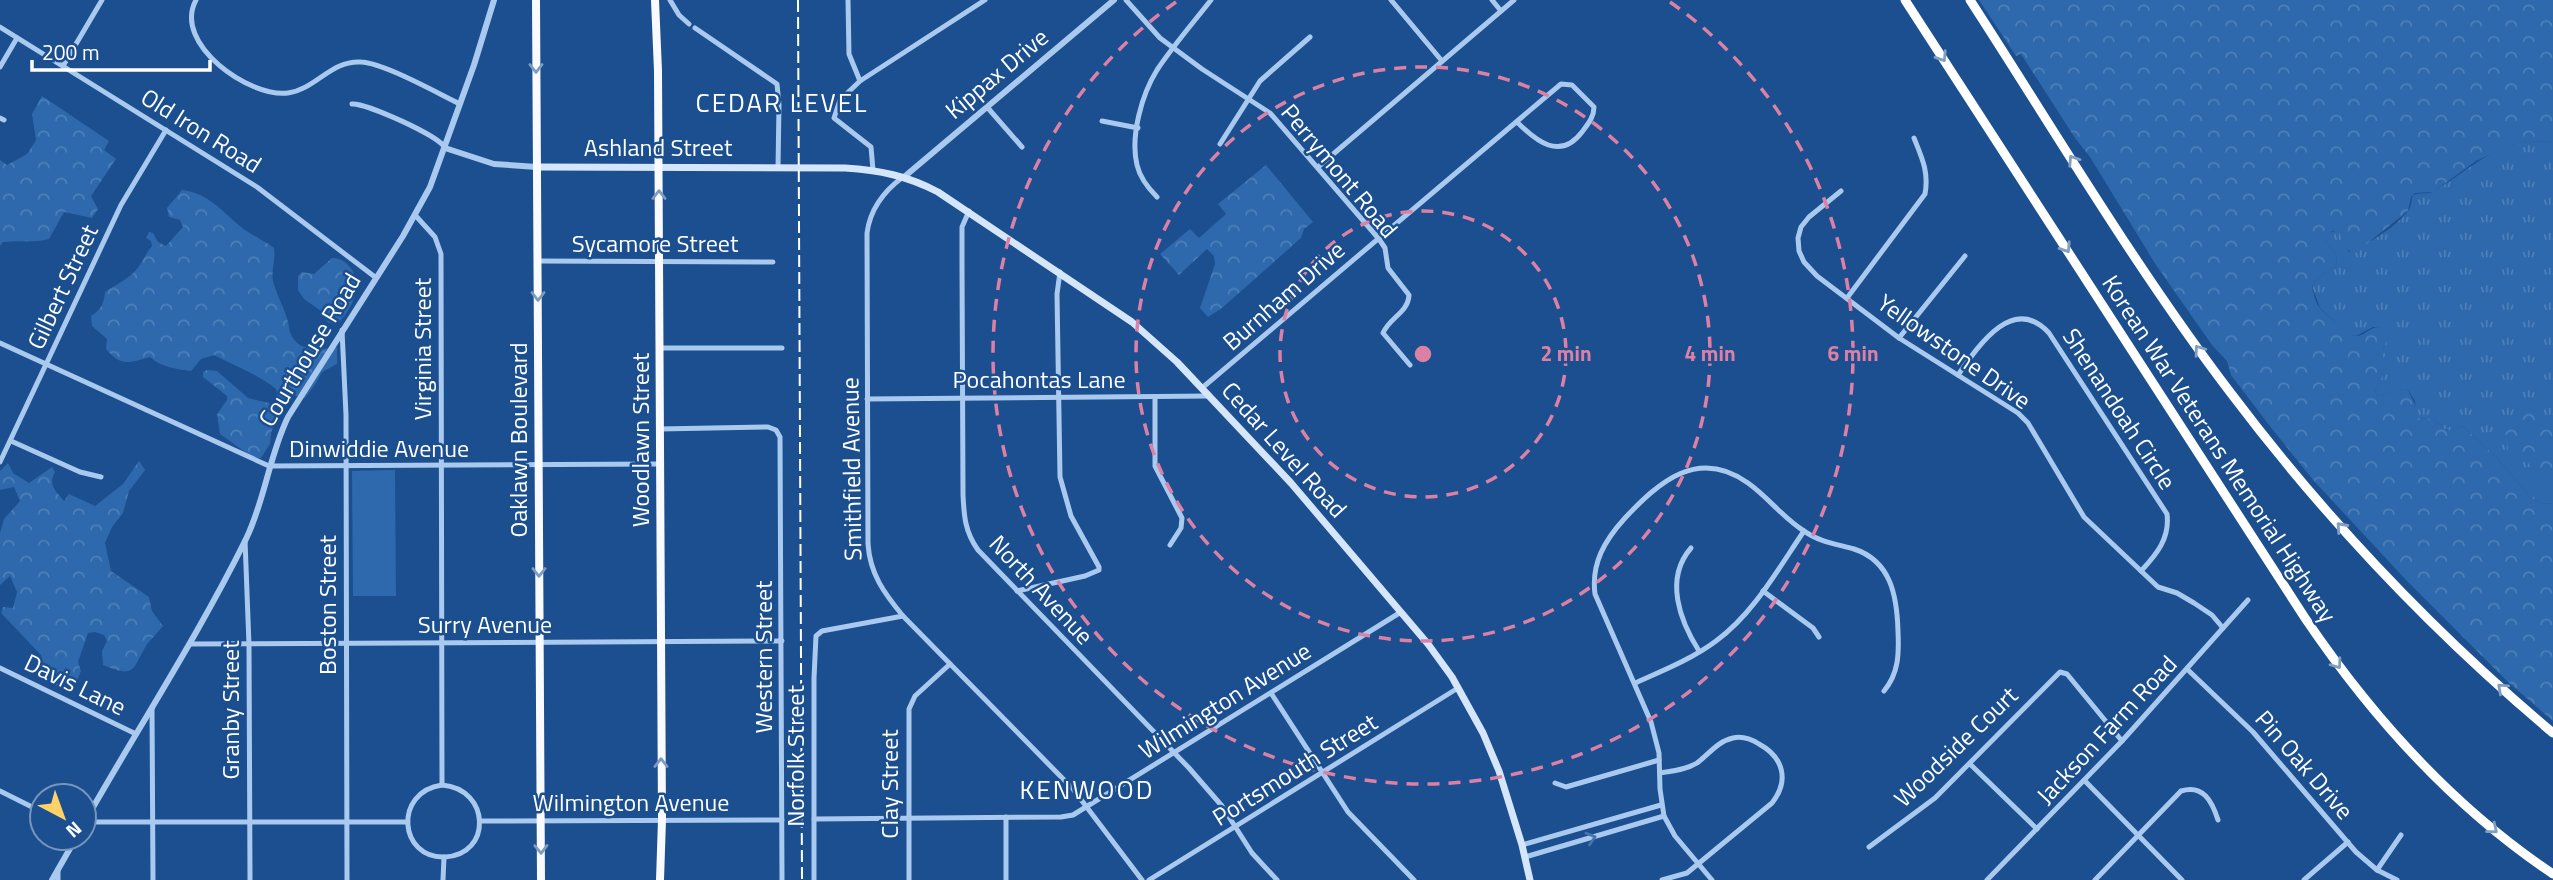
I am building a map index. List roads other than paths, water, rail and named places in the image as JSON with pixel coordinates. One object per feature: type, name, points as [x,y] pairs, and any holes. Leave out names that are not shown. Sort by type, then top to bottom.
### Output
[{"type":"highway","name":"Oaklawn Boulevard","points":[[536,0],[541,880]]},
{"type":"highway","name":"Woodlawn Street","points":[[655,0],[659,166],[660,880]]},
{"type":"highway","name":"Korean War Veterans Memorial Highway","points":[[1905,0],[2297,606],[2353,686],[2398,739],[2453,794],[2553,874]]},
{"type":"highway","name":"Korean War Veterans Memorial Highway","points":[[1970,0],[2168,306],[2273,448],[2347,534],[2443,636],[2553,733]]},
{"type":"main road","name":"Ashland Street","points":[[537,167],[873,170]]},
{"type":"main road","name":"Cedar Level Road","points":[[873,170],[904,177],[931,188],[1060,272],[1132,322],[1210,396],[1283,475],[1436,654],[1458,688],[1494,758],[1522,845],[1530,880]]},
{"type":"street","points":[[63,66],[102,0]]},
{"type":"street","points":[[196,0],[191,22],[202,48],[219,65],[263,90],[278,93],[296,91],[335,67],[362,62],[379,66],[460,104]]},
{"type":"street","name":"Courthouse Road","points":[[98,799],[189,644],[245,540],[255,516],[278,437],[288,417],[430,187],[494,0]]},
{"type":"street","points":[[670,0],[679,15],[692,26],[776,83],[779,106],[778,168]]},
{"type":"street","points":[[848,0],[849,54],[860,81]]},
{"type":"street","points":[[873,170],[871,147],[840,125],[834,118],[836,108],[846,93],[860,81],[985,0]]},
{"type":"street","name":"Kippax Drive","points":[[904,177],[1114,0]]},
{"type":"street","name":"Perrymont Road","points":[[1126,0],[1150,29],[1173,49],[1248,98],[1283,125],[1379,239],[1385,248],[1388,268],[1409,295],[1404,310],[1383,333],[1410,365]]},
{"type":"street","points":[[1157,197],[1143,180],[1136,163],[1138,128],[1151,81],[1211,0]]},
{"type":"street","points":[[1391,0],[1442,61]]},
{"type":"street","points":[[1492,0],[1501,11]]},
{"type":"street","points":[[1318,167],[1514,0]]},
{"type":"street","name":"Old Iron Road","points":[[0,27],[257,187],[375,277]]},
{"type":"street","points":[[1220,144],[1248,98],[1268,73],[1311,37]]},
{"type":"street","points":[[0,67],[18,38]]},
{"type":"street","name":"Burnham Drive","points":[[1202,388],[1517,122],[1564,83],[1572,85],[1594,107],[1593,114],[1580,134],[1564,145],[1543,144],[1517,122]]},
{"type":"street","points":[[352,104],[360,104],[404,122],[441,141],[445,148]]},
{"type":"street","points":[[987,107],[1022,148]]},
{"type":"street","points":[[1102,121],[1138,128]]},
{"type":"street","name":"Gilbert Street","points":[[0,462],[121,205],[166,130]]},
{"type":"street","points":[[1847,298],[1925,194],[1927,169],[1914,138]]},
{"type":"street","name":"Ashland Street","points":[[445,148],[494,164],[537,167]]},
{"type":"street","name":"Smithfield Avenue","points":[[904,177],[892,185],[881,198],[868,224],[869,556],[875,579],[903,616],[1087,807],[1142,880]]},
{"type":"street","name":"Yellowstone Drive","points":[[1841,191],[1801,227],[1798,237],[1799,251],[1804,262],[1817,276],[1899,338],[2018,413],[2028,423],[2080,511],[2158,587],[2177,593],[2212,615],[2223,628]]},
{"type":"street","name":"North Avenue","points":[[969,211],[962,227],[965,526],[978,550],[1211,792],[1252,853],[1277,880]]},
{"type":"street","name":"Virginia Street","points":[[415,215],[435,237],[441,254],[442,785]]},
{"type":"street","points":[[1899,338],[1965,256]]},
{"type":"street","name":"Sycamore Street","points":[[538,261],[773,262]]},
{"type":"street","points":[[1017,591],[1097,572],[1099,567],[1077,529],[1062,489],[1058,444],[1060,272]]},
{"type":"street","name":"Shenandoah Circle","points":[[1958,374],[1973,353],[2000,325],[2020,318],[2034,320],[2049,333],[2166,514],[2169,529],[2162,545],[2141,571]]},
{"type":"street","name":"Boston Street","points":[[342,329],[346,880]]},
{"type":"street","name":"Dinwiddie Avenue","points":[[0,343],[269,466],[660,464]]},
{"type":"street","points":[[659,348],[782,348]]},
{"type":"street","name":"Pocahontas Lane","points":[[867,398],[1210,396]]},
{"type":"street","points":[[1155,397],[1153,458],[1158,475],[1182,518],[1181,528],[1170,545]]},
{"type":"street","name":"Western Street","points":[[660,429],[768,427],[779,433],[782,880]]},
{"type":"street","points":[[11,441],[79,471],[101,477]]},
{"type":"street","points":[[1712,880],[1675,836],[1664,816],[1659,760],[1651,722],[1598,602],[1595,575],[1599,555],[1609,537],[1652,490],[1682,472],[1721,470],[1748,483],[1804,531],[1821,540],[1869,556],[1891,581],[1897,601],[1899,651],[1895,672],[1884,691]]},
{"type":"street","points":[[1635,683],[1699,651],[1727,632],[1763,591],[1804,531]]},
{"type":"street","name":"Granby Street","points":[[245,540],[250,880]]},
{"type":"street","points":[[1690,548],[1680,567],[1677,599],[1683,621],[1699,651]]},
{"type":"street","points":[[1763,591],[1813,628],[1819,637]]},
{"type":"street","name":"Jackson Farm Road","points":[[1987,880],[2085,781],[2248,600]]},
{"type":"street","name":"Wilmington Avenue","points":[[814,819],[1067,817],[1401,612]]},
{"type":"street","name":"Norfolk Street","points":[[814,880],[814,648],[818,633],[903,616]]},
{"type":"street","name":"Surry Avenue","points":[[189,644],[782,641]]},
{"type":"street","name":"Clay Street","points":[[909,880],[909,709],[915,696],[950,664]]},
{"type":"street","name":"Davis Lane","points":[[0,668],[136,734]]},
{"type":"street","name":"Pin Oak Drive","points":[[2187,669],[2253,732],[2348,842],[2376,870],[2397,880]]},
{"type":"street","name":"Woodside Court","points":[[1869,848],[1929,803],[2058,673],[2065,672],[2122,741]]},
{"type":"street","name":"Portsmouth Street","points":[[1149,880],[1458,688]]},
{"type":"street","points":[[1271,693],[1348,812],[1414,880]]},
{"type":"street","points":[[152,707],[153,880]]},
{"type":"street","points":[[1660,773],[1695,764],[1723,741],[1735,737],[1752,740],[1767,748],[1779,759],[1781,779],[1777,796],[1698,864],[1681,876],[1662,880]]},
{"type":"street","points":[[1555,783],[1566,787],[1659,760]]},
{"type":"street","points":[[1970,764],[2037,830]]},
{"type":"street","points":[[2085,781],[2182,880]]},
{"type":"street","points":[[442,785],[456,788],[470,797],[478,809],[481,821],[475,838],[466,849],[444,857],[429,854],[417,845],[407,822],[410,808],[419,794],[442,785]]},
{"type":"street","points":[[2095,880],[2181,791],[2198,790],[2208,797],[2218,820]]},
{"type":"street","points":[[0,791],[28,805]]},
{"type":"street","points":[[1522,845],[1661,805]]},
{"type":"street","points":[[1525,858],[1664,816]]},
{"type":"street","points":[[1006,817],[1006,880]]},
{"type":"street","name":"Wilmington Avenue","points":[[481,821],[782,820]]},
{"type":"street","points":[[98,823],[407,822]]},
{"type":"street","points":[[2376,870],[2401,835]]},
{"type":"street","points":[[2304,880],[2348,842]]},
{"type":"street","points":[[52,880],[68,852]]},
{"type":"street","points":[[443,880],[444,857]]},
{"type":"street","points":[[58,869],[58,880]]},
{"type":"railway","points":[[798,0],[802,880]]},
{"type":"district","name":"CEDAR LEVEL","points":[[782,103]]},
{"type":"district","name":"KENWOOD","points":[[1087,790]]}]
